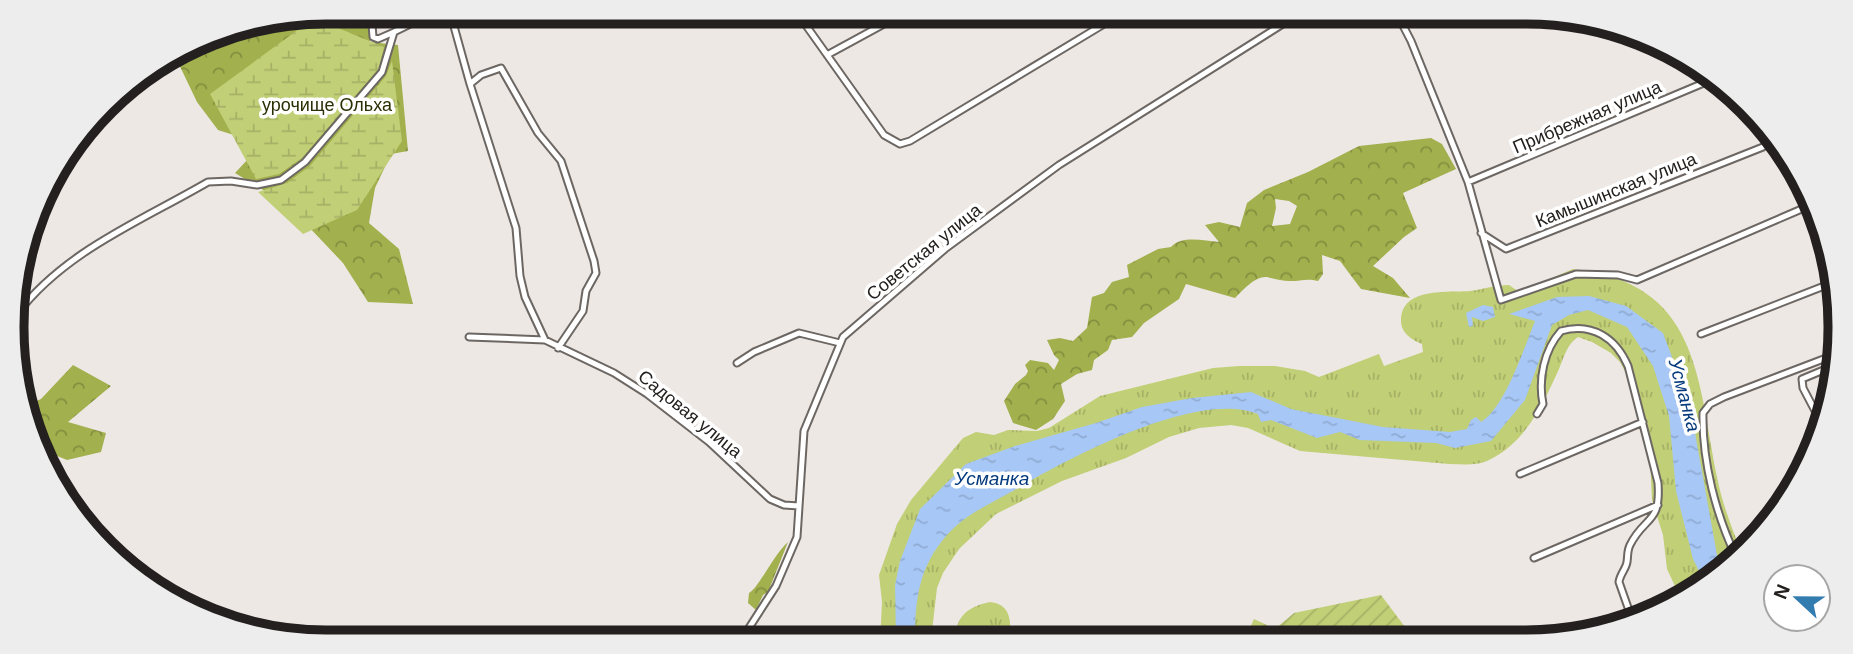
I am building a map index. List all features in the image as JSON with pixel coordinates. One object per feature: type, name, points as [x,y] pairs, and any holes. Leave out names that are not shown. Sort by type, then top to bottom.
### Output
[{"type":"street","points":[[372,24],[373,37],[378,40],[410,24]]},
{"type":"street","points":[[453,24],[516,228],[520,276],[525,297],[545,340]]},
{"type":"street","points":[[805,24],[884,135],[900,144],[910,141],[1104,24]]},
{"type":"street","points":[[827,55],[884,24]]},
{"type":"street","name":"Советская улица","points":[[748,630],[776,586],[797,537],[804,431],[844,337],[946,249],[1059,165],[1283,24]]},
{"type":"street","points":[[1402,24],[1468,182],[1501,300],[1576,274],[1618,275],[1637,280],[1804,208]]},
{"type":"street","points":[[25,305],[75,257],[208,182],[231,181],[257,185],[281,180],[298,168],[382,72],[394,32]]},
{"type":"street","points":[[470,84],[481,75],[501,68],[538,133],[562,161],[596,273],[586,291],[583,311],[558,348]]},
{"type":"street","name":"Прибрежная улица","points":[[1468,182],[1704,83]]},
{"type":"street","name":"Камышинская улица","points":[[1481,233],[1506,249],[1763,147]]},
{"type":"street","points":[[1701,334],[1826,285]]},
{"type":"street","points":[[1536,414],[1543,404],[1542,373],[1554,339],[1561,331],[1583,327],[1606,337],[1622,351],[1658,483],[1657,510],[1631,544],[1627,563],[1620,576],[1619,582],[1629,611]]},
{"type":"street","points":[[737,363],[754,352],[799,333],[840,343]]},
{"type":"street","name":"Садовая улица","points":[[469,337],[545,340],[614,373],[648,394],[709,442],[770,499],[784,505],[799,506]]},
{"type":"street","points":[[1733,547],[1711,481],[1705,449],[1703,413],[1710,404],[1724,397],[1827,357]]},
{"type":"street","points":[[1816,412],[1803,388],[1802,379],[1826,369]]},
{"type":"street","points":[[1520,474],[1643,422]]},
{"type":"street","points":[[1534,558],[1658,505]]},
{"type":"green space","points":[[328,24],[384,47],[379,68],[302,158],[279,174],[256,179],[210,94],[304,25]]},
{"type":"green space","name":"урочище Ольха","points":[[369,24],[370,42],[398,45],[408,151],[391,154],[375,188],[369,223],[399,249],[413,304],[368,302],[343,263],[288,205],[235,173],[262,144],[218,130],[197,102],[179,64],[211,48],[249,35],[307,25]]},
{"type":"green space","points":[[392,61],[402,141],[357,210],[303,234],[258,192],[287,183],[310,166],[386,76]]},
{"type":"green space","points":[[1431,138],[1442,144],[1456,169],[1403,193],[1417,228],[1373,266],[1393,278],[1410,298],[1361,289],[1340,261],[1322,255],[1323,274],[1318,281],[1287,281],[1263,277],[1250,284],[1235,298],[1186,284],[1179,299],[1144,323],[1132,337],[1112,340],[1108,350],[1094,360],[1092,370],[1077,374],[1061,384],[1065,401],[1053,419],[1036,430],[1013,423],[1004,401],[1015,384],[1026,375],[1028,371],[1025,365],[1030,360],[1048,363],[1054,370],[1059,360],[1047,340],[1060,338],[1073,341],[1087,328],[1092,297],[1104,293],[1112,282],[1129,277],[1127,265],[1181,241],[1219,242],[1205,225],[1219,222],[1240,227],[1247,203],[1264,190],[1308,172],[1359,146]],"holes":[[[1275,199],[1289,201],[1297,206],[1290,224],[1272,226]]]},
{"type":"green space","points":[[1573,269],[1615,278],[1646,293],[1669,314],[1685,340],[1704,404],[1719,487],[1738,543],[1710,567],[1677,589],[1667,569],[1663,535],[1652,500],[1650,458],[1628,377],[1620,362],[1611,353],[1578,337],[1568,347],[1531,422],[1512,444],[1487,461],[1449,464],[1300,451],[1248,428],[1231,425],[1199,428],[1169,437],[1126,458],[1062,481],[996,514],[959,549],[943,573],[937,588],[932,630],[881,630],[882,602],[879,575],[897,524],[911,500],[963,438],[976,432],[994,435],[1008,430],[1037,431],[1049,428],[1100,396],[1213,368],[1275,366],[1305,371],[1319,377],[1379,354],[1384,366],[1423,352],[1422,344],[1408,335],[1401,321],[1403,310],[1417,297],[1504,285],[1509,285],[1519,292]]},
{"type":"green space","points":[[73,365],[111,386],[68,422],[106,433],[101,452],[67,460],[53,454],[34,402],[41,399]]},
{"type":"green space","points":[[788,542],[768,592],[763,595],[756,610],[748,603],[749,593]]},
{"type":"green space","points":[[1381,595],[1407,630],[1249,630],[1254,619],[1275,629],[1294,613]]},
{"type":"green space","points":[[990,602],[1002,606],[1009,615],[1010,630],[957,630],[964,614]]},
{"type":"water","name":"Усманка","points":[[1589,296],[1626,306],[1663,333],[1690,405],[1719,559],[1701,574],[1693,559],[1676,491],[1669,416],[1653,366],[1627,327],[1588,310],[1569,315],[1552,325],[1525,400],[1491,441],[1455,448],[1436,443],[1360,440],[1340,432],[1317,438],[1271,420],[1261,422],[1258,414],[1232,409],[1201,411],[1167,419],[1097,447],[983,507],[949,533],[934,552],[923,576],[917,600],[915,630],[896,630],[895,585],[900,561],[920,509],[966,464],[1142,407],[1251,392],[1291,409],[1383,427],[1450,432],[1467,429],[1471,420],[1476,417],[1481,422],[1498,404],[1513,376],[1535,321],[1509,314],[1557,297]]},
{"type":"water","points":[[1483,305],[1493,307],[1495,317],[1483,321],[1472,317],[1473,326],[1469,327],[1466,313]]}]
